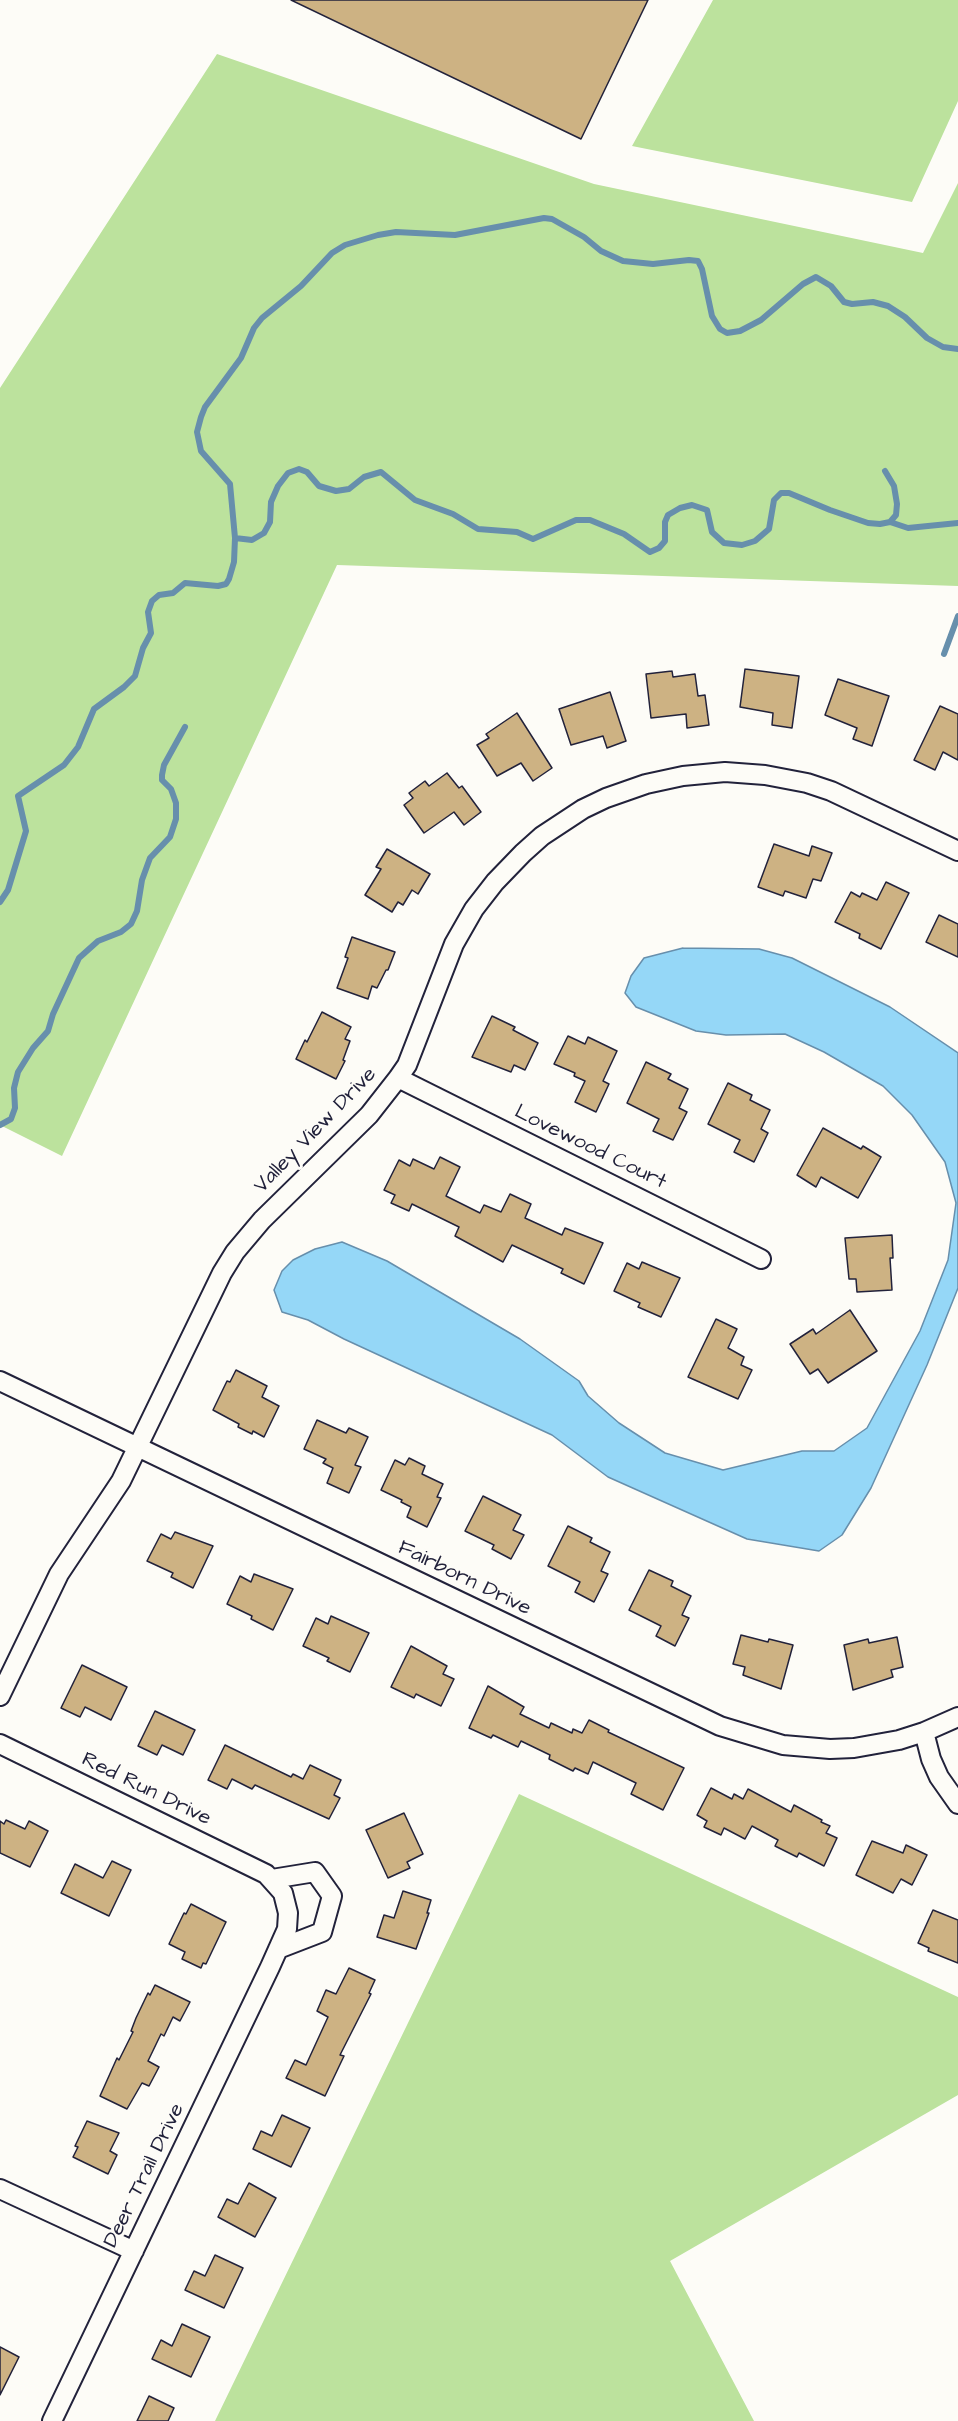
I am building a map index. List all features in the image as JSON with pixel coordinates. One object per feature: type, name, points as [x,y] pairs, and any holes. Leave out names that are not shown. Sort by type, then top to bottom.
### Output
[{"type":"street","name":"Valley View Drive","points":[[0,1696],[59,1574],[121,1481],[211,1292],[235,1252],[262,1220],[369,1115],[398,1078],[407,1065],[454,944],[474,909],[495,882],[542,836],[583,809],[646,784],[683,776],[725,772],[765,775],[831,791],[958,850]]},
{"type":"street","name":"Lovewood Court","points":[[398,1078],[761,1259]]},
{"type":"street","name":"Fairborn Drive","points":[[0,1381],[720,1726],[759,1740],[783,1745],[830,1749],[878,1745],[924,1732],[958,1717]]},
{"type":"street","points":[[924,1732],[931,1759],[939,1777],[958,1804]]},
{"type":"street","name":"Red Run Drive","points":[[0,1744],[238,1859],[277,1886]]},
{"type":"street","points":[[277,1886],[315,1872],[332,1896],[322,1932],[278,1949]]},
{"type":"street","name":"Deer Trail Drive","points":[[52,2421],[278,1949],[286,1929],[288,1913],[277,1886]]},
{"type":"street","points":[[0,2189],[134,2251]]},
{"type":"green space","points":[[713,0],[958,0],[958,101],[912,202],[632,146]]},
{"type":"green space","points":[[217,54],[594,184],[923,253],[958,183],[958,586],[337,565],[62,1156],[0,1125],[0,388]]},
{"type":"green space","points":[[519,1794],[958,1997],[958,2095],[670,2261],[754,2421],[215,2421]]},
{"type":"water","points":[[683,948],[759,949],[792,958],[890,1007],[958,1053],[958,1288],[927,1365],[871,1488],[842,1535],[819,1551],[747,1539],[608,1477],[552,1435],[344,1339],[308,1320],[282,1312],[274,1290],[282,1271],[293,1260],[315,1249],[342,1242],[387,1261],[520,1339],[579,1381],[588,1396],[619,1423],[665,1453],[723,1470],[802,1451],[834,1451],[867,1428],[920,1331],[948,1260],[956,1203],[945,1162],[912,1115],[883,1086],[824,1052],[785,1034],[726,1035],[696,1031],[636,1007],[625,993],[631,976],[644,958]]},
{"type":"building","points":[[291,0],[648,0],[581,139]]},
{"type":"building","points":[[745,669],[799,676],[792,728],[772,725],[773,713],[740,707]]},
{"type":"building","points":[[672,671],[673,677],[695,674],[698,696],[705,695],[709,725],[687,728],[686,714],[651,718],[646,674]]},
{"type":"building","points":[[838,679],[889,696],[872,746],[853,739],[857,728],[825,715]]},
{"type":"building","points":[[610,692],[626,741],[607,748],[603,736],[571,745],[559,709]]},
{"type":"building","points":[[940,706],[958,714],[958,760],[943,752],[935,770],[914,760]]},
{"type":"building","points":[[517,713],[552,768],[533,781],[521,763],[497,776],[477,745],[489,738],[486,734]]},
{"type":"building","points":[[447,773],[459,788],[462,786],[481,812],[464,825],[454,812],[424,833],[404,805],[413,798],[409,793],[425,781],[429,786]]},
{"type":"building","points":[[774,844],[809,856],[812,846],[832,853],[821,881],[813,879],[806,898],[785,891],[783,896],[758,887]]},
{"type":"building","points":[[387,849],[430,874],[418,894],[412,890],[403,905],[398,902],[392,912],[365,895],[381,869],[376,867]]},
{"type":"building","points":[[886,882],[909,893],[881,949],[859,938],[860,934],[835,922],[851,892],[860,897],[862,893],[877,900]]},
{"type":"building","points":[[939,915],[958,924],[958,957],[926,942]]},
{"type":"building","points":[[352,937],[395,952],[377,988],[372,986],[368,999],[337,988],[348,958],[345,957]]},
{"type":"building","points":[[322,1012],[351,1027],[345,1039],[350,1041],[343,1060],[345,1061],[336,1079],[296,1059]]},
{"type":"building","points":[[492,1016],[515,1027],[513,1030],[538,1043],[525,1070],[514,1065],[511,1072],[472,1057]]},
{"type":"building","points":[[568,1036],[585,1044],[588,1037],[617,1051],[603,1081],[609,1084],[596,1112],[575,1102],[585,1081],[574,1076],[575,1073],[554,1064]]},
{"type":"building","points":[[646,1062],[671,1074],[668,1079],[688,1089],[679,1108],[687,1112],[673,1140],[653,1131],[659,1119],[627,1103]]},
{"type":"building","points":[[728,1083],[752,1095],[750,1100],[770,1110],[761,1129],[768,1133],[754,1162],[734,1152],[740,1140],[708,1124]]},
{"type":"building","points":[[823,1128],[881,1157],[858,1198],[821,1177],[816,1187],[797,1175]]},
{"type":"building","points":[[440,1157],[460,1167],[446,1196],[480,1213],[484,1205],[501,1212],[510,1194],[531,1204],[525,1218],[562,1235],[565,1228],[603,1243],[584,1284],[561,1273],[563,1269],[512,1245],[503,1262],[455,1236],[459,1227],[412,1204],[409,1211],[391,1203],[395,1195],[384,1190],[399,1160],[410,1166],[413,1159],[434,1169]]},
{"type":"building","points":[[892,1235],[893,1258],[890,1258],[892,1290],[857,1292],[856,1279],[849,1279],[845,1238]]},
{"type":"building","points":[[642,1262],[680,1278],[661,1317],[638,1307],[640,1303],[614,1291],[627,1263],[639,1269]]},
{"type":"building","points":[[850,1310],[877,1351],[828,1383],[818,1369],[810,1374],[790,1344],[813,1329],[816,1334]]},
{"type":"building","points":[[716,1319],[737,1329],[728,1348],[744,1357],[741,1365],[752,1370],[738,1399],[688,1377]]},
{"type":"building","points":[[236,1370],[267,1386],[262,1397],[279,1406],[264,1437],[238,1427],[239,1424],[213,1410],[227,1381],[230,1382]]},
{"type":"building","points":[[317,1420],[346,1433],[349,1428],[368,1437],[355,1465],[361,1467],[349,1493],[327,1483],[333,1468],[323,1463],[326,1459],[304,1449]]},
{"type":"building","points":[[409,1458],[425,1466],[422,1474],[443,1484],[437,1497],[441,1498],[427,1527],[407,1517],[411,1507],[381,1490],[395,1460],[405,1465]]},
{"type":"building","points":[[483,1496],[521,1515],[513,1530],[524,1535],[511,1559],[492,1549],[494,1545],[465,1531]]},
{"type":"building","points":[[568,1526],[592,1538],[590,1542],[610,1552],[601,1571],[608,1574],[594,1602],[575,1592],[580,1582],[548,1566]]},
{"type":"building","points":[[175,1532],[213,1546],[193,1588],[171,1577],[173,1573],[147,1561],[161,1534],[171,1539]]},
{"type":"building","points":[[649,1570],[673,1581],[671,1586],[691,1596],[682,1615],[689,1618],[675,1646],[656,1636],[661,1626],[629,1610]]},
{"type":"building","points":[[254,1574],[293,1589],[273,1630],[251,1619],[252,1616],[227,1604],[240,1576],[251,1582]]},
{"type":"building","points":[[331,1616],[369,1633],[350,1672],[327,1661],[329,1658],[303,1646],[316,1618],[328,1624]]},
{"type":"building","points":[[741,1635],[793,1645],[781,1689],[743,1675],[745,1667],[733,1664]]},
{"type":"building","points":[[897,1637],[903,1667],[891,1670],[893,1677],[853,1690],[844,1645],[868,1639],[869,1643]]},
{"type":"building","points":[[411,1646],[447,1666],[443,1674],[454,1679],[441,1706],[416,1694],[414,1698],[391,1687]]},
{"type":"building","points":[[82,1665],[127,1687],[111,1720],[85,1707],[80,1717],[61,1708]]},
{"type":"building","points":[[488,1686],[524,1707],[520,1714],[549,1728],[551,1723],[572,1733],[573,1729],[582,1733],[589,1720],[609,1730],[608,1732],[684,1768],[663,1810],[631,1794],[636,1783],[593,1762],[588,1774],[575,1768],[573,1771],[549,1759],[550,1755],[521,1741],[518,1747],[493,1735],[491,1738],[469,1728]]},
{"type":"building","points":[[155,1711],[195,1730],[183,1755],[162,1745],[157,1755],[138,1746]]},
{"type":"building","points":[[225,1745],[291,1777],[293,1774],[303,1779],[310,1765],[341,1780],[334,1795],[340,1798],[329,1819],[255,1785],[252,1789],[232,1779],[227,1789],[208,1780]]},
{"type":"building","points":[[711,1788],[732,1799],[734,1794],[743,1799],[748,1789],[791,1812],[794,1805],[822,1820],[821,1822],[830,1826],[826,1833],[837,1838],[824,1866],[799,1853],[797,1857],[775,1846],[778,1840],[752,1826],[745,1839],[724,1828],[721,1835],[704,1827],[707,1821],[697,1815]]},
{"type":"building","points":[[404,1813],[423,1854],[407,1862],[410,1868],[388,1878],[366,1830]]},
{"type":"building","points":[[6,1820],[25,1829],[29,1821],[48,1831],[30,1867],[0,1853],[0,1821],[4,1824]]},
{"type":"building","points":[[872,1841],[903,1853],[906,1845],[927,1855],[912,1885],[901,1879],[893,1893],[856,1875]]},
{"type":"building","points":[[112,1861],[131,1870],[109,1916],[61,1893],[75,1864],[103,1878]]},
{"type":"building","points":[[403,1891],[431,1900],[427,1913],[429,1913],[416,1949],[377,1937],[384,1915],[394,1918]]},
{"type":"building","points":[[191,1904],[226,1922],[206,1964],[203,1963],[201,1968],[182,1959],[185,1952],[169,1944]]},
{"type":"building","points":[[933,1910],[958,1920],[958,1963],[928,1951],[929,1948],[918,1943]]},
{"type":"building","points":[[349,1968],[375,1980],[369,1993],[371,1994],[340,2055],[344,2056],[325,2096],[286,2078],[295,2060],[306,2065],[328,2017],[317,2011],[326,1990],[336,1994]]},
{"type":"building","points":[[155,1985],[190,2002],[180,2021],[173,2017],[164,2036],[161,2034],[148,2061],[159,2067],[149,2086],[142,2083],[127,2109],[100,2096],[117,2058],[119,2060],[133,2032],[131,2031],[136,2018],[148,1993],[150,1995]]},
{"type":"building","points":[[282,2115],[310,2128],[291,2167],[253,2149],[261,2131],[272,2136]]},
{"type":"building","points":[[87,2121],[119,2133],[110,2151],[117,2155],[108,2174],[73,2157],[78,2147],[75,2146]]},
{"type":"building","points":[[249,2183],[276,2198],[255,2237],[218,2217],[227,2199],[238,2204]]},
{"type":"building","points":[[215,2255],[243,2268],[224,2308],[185,2290],[194,2271],[205,2276]]},
{"type":"building","points":[[182,2324],[210,2337],[191,2377],[152,2359],[161,2340],[172,2346]]},
{"type":"building","points":[[0,2347],[19,2357],[0,2395]]},
{"type":"building","points":[[149,2396],[174,2408],[168,2421],[137,2421]]},
{"type":"waterway","points":[[0,902],[8,890],[26,831],[18,796],[64,765],[78,747],[94,709],[135,676],[143,648],[151,633],[148,612],[152,601],[159,595],[173,593],[185,583],[218,586],[226,584],[229,579],[234,562],[235,538],[230,484],[201,451],[197,432],[201,417],[205,407],[241,358],[254,328],[262,318],[301,286],[332,253],[345,245],[396,232],[455,235],[544,218],[552,219],[584,237],[601,251],[623,261],[653,264],[698,261],[702,269],[712,316],[720,329],[727,333],[740,331],[761,320],[803,284],[816,277],[831,286],[844,302],[852,304],[873,302],[888,306],[905,317],[927,338],[943,347],[958,349]]},
{"type":"waterway","points":[[235,538],[252,540],[264,533],[270,522],[271,502],[278,486],[288,473],[299,469],[307,472],[319,486],[336,491],[349,489],[364,477],[381,472],[415,500],[453,514],[478,529],[517,532],[533,539],[576,520],[590,520],[624,534],[650,552],[659,548],[665,541],[665,522],[668,515],[680,508],[692,505],[707,510],[712,532],[724,543],[742,545],[755,541],[769,529],[774,500],[781,493],[789,493],[868,523],[890,522],[896,515],[897,504],[894,486],[885,471]]},
{"type":"waterway","points":[[890,522],[908,528],[958,523]]},
{"type":"waterway","points":[[944,654],[958,616]]},
{"type":"waterway","points":[[0,1125],[11,1119],[15,1108],[14,1088],[18,1072],[33,1048],[48,1031],[53,1014],[79,958],[98,941],[121,932],[131,924],[137,911],[142,880],[150,858],[170,837],[176,819],[176,803],[171,789],[162,780],[162,775],[164,765],[185,727]]}]
